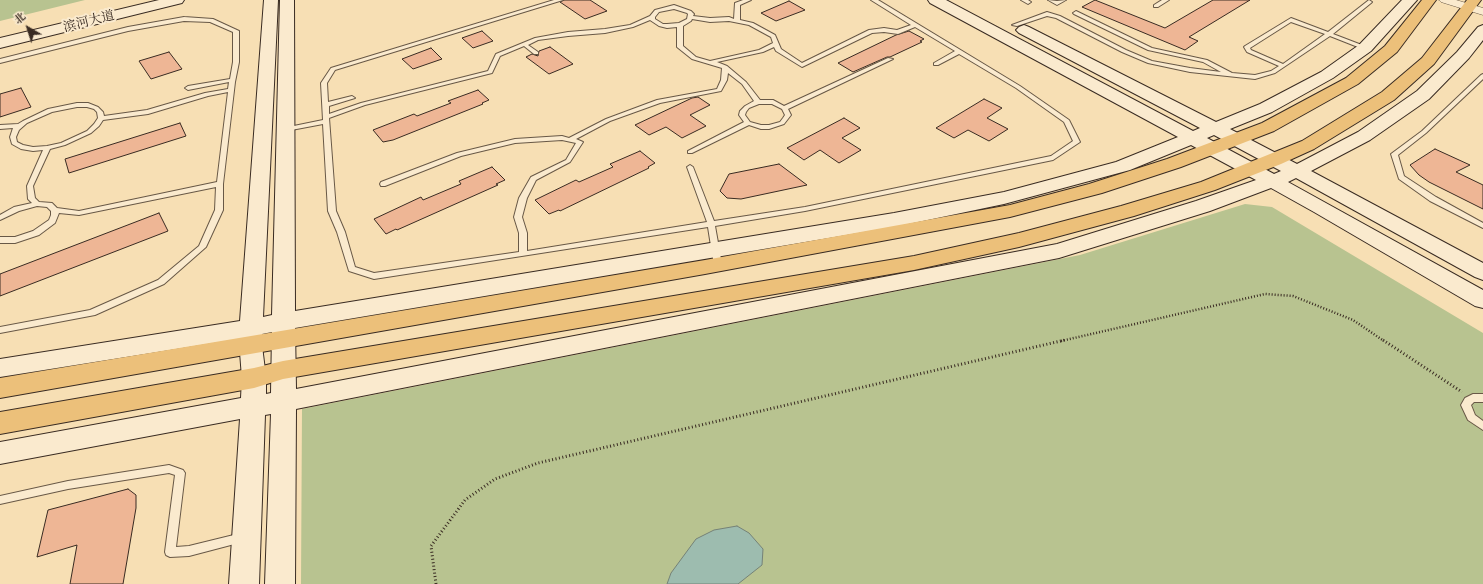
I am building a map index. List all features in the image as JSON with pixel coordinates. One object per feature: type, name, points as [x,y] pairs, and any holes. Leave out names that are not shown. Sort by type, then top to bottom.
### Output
[{"type":"main road","points":[[0,388],[283,330],[1010,211],[1095,189],[1214,139],[1236,140],[1268,127],[1352,81],[1391,49],[1429,0]]},
{"type":"main road","points":[[0,423],[254,378],[283,370],[914,263],[1018,240],[1127,212],[1208,186],[1251,169],[1273,170],[1308,144],[1388,96],[1428,61],[1475,6]]},
{"type":"street","name":"滨河大道","points":[[0,36],[145,0]]},
{"type":"street","name":"滨河大道","points":[[0,43],[177,0]]},
{"type":"street","points":[[244,584],[254,378],[251,337],[271,0]]},
{"type":"street","points":[[280,584],[284,402],[283,330],[287,0]]},
{"type":"street","points":[[935,0],[1194,138]]},
{"type":"street","points":[[966,0],[1014,25],[1214,139],[1251,169]]},
{"type":"street","points":[[716,258],[1004,198],[1123,166],[1194,138],[1214,139],[1266,108],[1327,75],[1365,48],[1410,0]]},
{"type":"street","points":[[1445,0],[1475,6]]},
{"type":"street","points":[[1297,171],[1364,136],[1423,95],[1463,56],[1483,30]]},
{"type":"street","points":[[1236,140],[1273,170],[1483,300]]},
{"type":"street","points":[[0,453],[253,406],[284,402],[1059,251],[1204,206],[1273,170],[1297,171],[1483,272]]},
{"type":"street","points":[[0,368],[251,337]]},
{"type":"lane","points":[[560,0],[333,69],[324,83],[332,211],[341,232],[352,269],[374,276],[805,209],[1053,158],[1077,142],[1067,121],[1018,87],[874,0]]},
{"type":"lane","points":[[664,0],[668,5],[667,8]]},
{"type":"lane","points":[[737,21],[737,4],[748,0]]},
{"type":"lane","points":[[1051,0],[1057,3],[1063,0]]},
{"type":"lane","points":[[1156,6],[1166,0]]},
{"type":"lane","points":[[1014,25],[1047,14],[1058,17],[1150,62],[1190,70],[1255,77],[1273,72],[1283,66],[1329,34],[1369,2]]},
{"type":"lane","points":[[286,129],[327,119],[370,102],[490,72],[498,55],[537,39],[568,34],[605,31],[631,26],[652,17],[657,11],[667,8],[685,10],[691,14],[691,17]]},
{"type":"lane","points":[[1076,13],[1150,49],[1205,60],[1233,75]]},
{"type":"lane","points":[[652,17],[656,23],[661,25],[680,25],[689,20],[691,17]]},
{"type":"lane","points":[[691,17],[737,21],[751,24],[772,36],[778,50],[802,65],[871,31],[884,30],[898,32],[915,25]]},
{"type":"lane","points":[[0,61],[135,28],[184,18],[211,20],[236,32],[236,62],[232,80],[220,184],[219,210],[202,247],[160,282],[92,314],[0,330]]},
{"type":"lane","points":[[1283,66],[1249,51],[1247,47],[1290,20],[1365,48]]},
{"type":"lane","points":[[680,25],[680,47],[694,58],[725,67],[744,83],[758,102]]},
{"type":"lane","points":[[524,44],[536,53]]},
{"type":"lane","points":[[712,62],[749,54],[776,44]]},
{"type":"lane","points":[[936,64],[959,51]]},
{"type":"lane","points":[[784,108],[890,59]]},
{"type":"lane","points":[[570,140],[608,120],[659,101],[719,90],[724,80],[725,67]]},
{"type":"lane","points":[[1483,76],[1424,132],[1394,154],[1401,178],[1433,199],[1483,226]]},
{"type":"lane","points":[[188,88],[232,80]]},
{"type":"lane","points":[[101,118],[148,112],[207,94],[231,90]]},
{"type":"lane","points":[[326,105],[352,98]]},
{"type":"lane","points":[[758,102],[773,102],[784,108],[788,115],[786,120],[776,126],[762,127],[748,123],[742,115],[743,111],[747,107],[758,102]]},
{"type":"lane","points":[[77,105],[88,105],[96,108],[100,112],[101,118],[97,125],[89,132],[63,144],[47,148],[33,149],[21,147],[14,143],[13,137],[20,126],[37,115],[50,110],[77,105]]},
{"type":"lane","points":[[690,152],[748,123]]},
{"type":"lane","points":[[0,127],[20,126]]},
{"type":"lane","points":[[383,184],[460,154],[515,141],[562,138],[580,142],[568,161],[533,179],[523,198],[518,217],[523,233],[523,254]]},
{"type":"lane","points":[[37,204],[32,199],[30,186],[47,148]]},
{"type":"lane","points":[[690,167],[711,224],[716,258]]},
{"type":"lane","points":[[0,218],[16,209],[37,204],[49,205],[55,210],[78,213],[220,184]]},
{"type":"lane","points":[[0,240],[15,240],[36,233],[52,221],[55,215],[55,210]]},
{"type":"lane","points":[[1483,398],[1473,398],[1468,401],[1466,405],[1471,417],[1483,426]]},
{"type":"lane","points":[[0,500],[68,485],[169,469],[180,473],[170,552],[190,551],[246,536]]},
{"type":"path","points":[[436,584],[431,546],[465,500],[495,480],[538,463],[1265,294],[1293,296],[1353,320],[1420,365],[1473,398]]},
{"type":"green space","points":[[0,0],[85,0],[0,21]]},
{"type":"green space","points":[[1245,204],[1272,207],[1483,333],[1483,584],[301,584],[302,409],[1080,255]]},
{"type":"shaded area","points":[[737,526],[749,533],[763,549],[762,565],[738,584],[667,584],[671,573],[696,539],[714,530]]},
{"type":"building","points":[[564,0],[590,0],[607,11],[585,19],[560,2]]},
{"type":"building","points":[[1095,0],[1165,28],[1213,0],[1250,0],[1189,37],[1198,41],[1185,50],[1082,7]]},
{"type":"building","points":[[789,1],[805,10],[776,21],[761,13]]},
{"type":"building","points":[[482,31],[493,41],[473,48],[462,38]]},
{"type":"building","points":[[909,31],[924,39],[920,41],[922,42],[853,72],[838,63],[896,35]]},
{"type":"building","points":[[550,47],[573,64],[549,74],[526,57],[532,54],[538,56],[539,51]]},
{"type":"building","points":[[431,48],[442,59],[413,69],[402,59]]},
{"type":"building","points":[[169,52],[182,69],[151,79],[139,61]]},
{"type":"building","points":[[21,88],[31,107],[0,117],[0,94]]},
{"type":"building","points":[[478,90],[489,100],[482,103],[483,104],[393,140],[383,142],[373,130],[414,114],[417,116],[451,103],[448,101]]},
{"type":"building","points":[[698,97],[710,105],[690,115],[706,126],[682,138],[666,127],[649,135],[635,125],[692,98]]},
{"type":"building","points":[[984,99],[1002,108],[987,118],[1008,129],[989,141],[968,130],[954,138],[936,128]]},
{"type":"building","points":[[844,118],[860,128],[842,138],[861,150],[839,163],[820,150],[804,160],[787,148]]},
{"type":"building","points":[[180,123],[186,136],[69,173],[65,159]]},
{"type":"building","points":[[1435,149],[1470,165],[1456,172],[1483,185],[1483,209],[1429,182],[1419,175],[1410,165]]},
{"type":"building","points":[[640,151],[655,163],[648,167],[649,168],[560,211],[559,210],[549,214],[535,200],[576,180],[579,182],[613,167],[610,164]]},
{"type":"building","points":[[779,164],[807,185],[741,199],[727,198],[720,191],[729,174]]},
{"type":"building","points":[[492,167],[505,180],[496,184],[498,185],[397,230],[396,229],[386,234],[374,219],[421,197],[423,200],[461,184],[459,181]]},
{"type":"building","points":[[159,213],[168,231],[0,296],[0,274]]},
{"type":"building","points":[[128,489],[136,495],[136,508],[123,584],[70,584],[77,545],[37,557],[48,510]]}]
